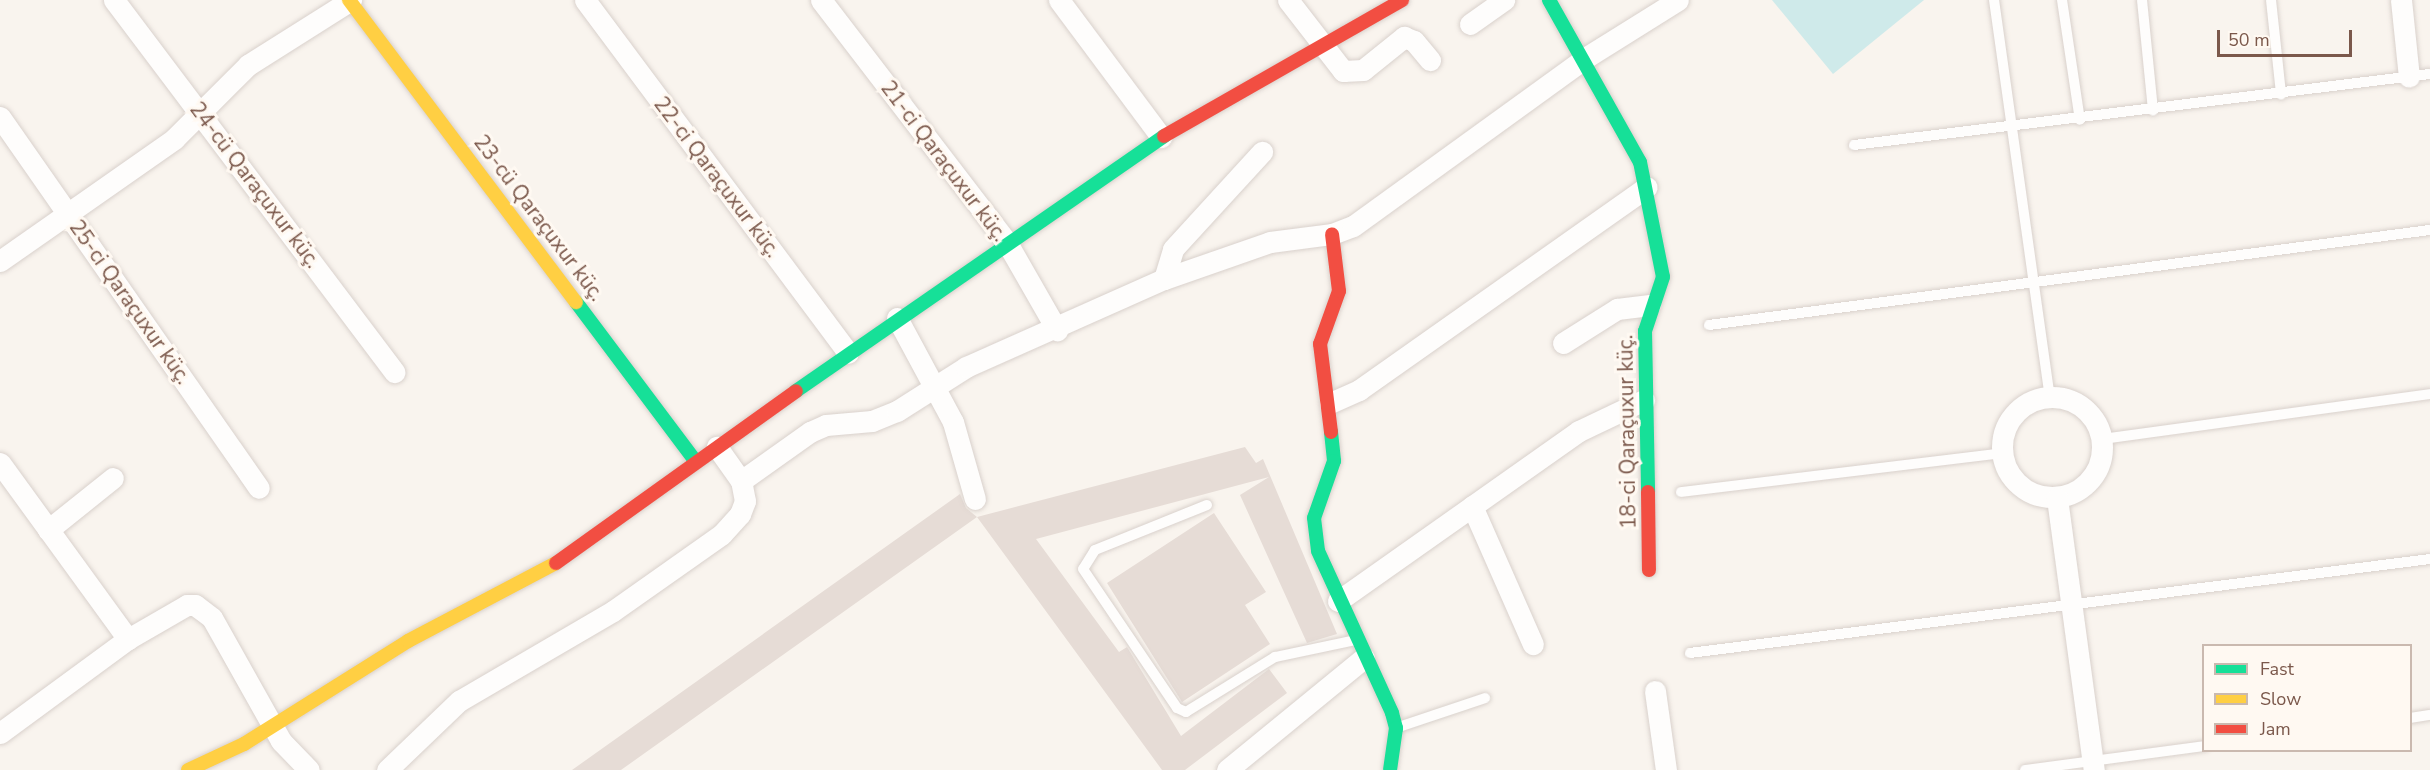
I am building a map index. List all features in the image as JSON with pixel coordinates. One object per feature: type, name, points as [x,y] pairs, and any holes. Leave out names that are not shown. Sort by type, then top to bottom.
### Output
[{"type":"street","name":"24-cü Qaraçuxur küç.","points":[[114,0],[203,114],[394,372]]},
{"type":"street","points":[[0,261],[203,114],[248,65],[350,0]]},
{"type":"street","name":"23-cü Qaraçuxur küç.","points":[[350,0],[696,462]]},
{"type":"street","name":"22-ci Qaraçuxur küç.","points":[[585,0],[848,353]]},
{"type":"street","name":"21-ci Qaraçuxur küç.","points":[[821,0],[1006,242],[1057,330]]},
{"type":"street","points":[[1059,0],[1161,137]]},
{"type":"street","points":[[1288,0],[1343,71],[1363,69],[1404,37],[1430,60]]},
{"type":"street","points":[[188,770],[273,726],[408,641],[558,562],[897,318],[1161,137],[1320,43],[1402,0]]},
{"type":"street","points":[[1470,24],[1504,0]]},
{"type":"street","name":"18-ci Qaraçuxur küç.","points":[[1550,0],[1582,60],[1622,124],[1647,187],[1663,277],[1650,305],[1645,331],[1644,400],[1650,468],[1649,570]]},
{"type":"street","points":[[741,481],[810,432],[826,425],[872,421],[966,367],[1057,330],[1164,279],[1270,242],[1332,234],[1376,212],[1582,60],[1678,0]]},
{"type":"street","points":[[2401,0],[2420,76]]},
{"type":"street","name":"25-ci Qaraçuxur küç.","points":[[0,117],[260,488]]},
{"type":"street","points":[[1164,279],[1173,249],[1262,152]]},
{"type":"street","points":[[1330,403],[1359,390],[1647,187]]},
{"type":"street","points":[[1332,234],[1339,291],[1320,344],[1330,403],[1332,474],[1314,518],[1318,550],[1338,601],[1396,728],[1390,770]]},
{"type":"street","points":[[1563,343],[1617,309],[1650,305]]},
{"type":"street","points":[[897,318],[954,422],[975,499]]},
{"type":"street","points":[[2050,397],[2065,398],[2089,413],[2102,439],[2102,453],[2092,478],[2076,491],[2056,498],[2026,491],[2006,468],[2002,453],[2008,421],[2027,404],[2050,397]]},
{"type":"street","points":[[1338,601],[1599,418],[1644,400]]},
{"type":"street","points":[[387,770],[459,701],[613,611],[722,534],[740,514],[745,501],[741,481],[717,447]]},
{"type":"street","points":[[0,463],[128,639]]},
{"type":"street","points":[[48,530],[113,478]]},
{"type":"street","points":[[2056,498],[2073,607],[2093,766]]},
{"type":"street","points":[[1472,507],[1533,644]]},
{"type":"street","points":[[0,733],[128,639],[177,609],[195,605],[204,610],[273,726],[309,770]]},
{"type":"street","points":[[1227,770],[1360,649]]},
{"type":"street","points":[[1655,691],[1666,770]]},
{"type":"lane","points":[[1994,0],[2010,129],[2050,397]]},
{"type":"lane","points":[[2062,0],[2080,120]]},
{"type":"lane","points":[[2142,0],[2153,110]]},
{"type":"lane","points":[[2271,0],[2281,94]]},
{"type":"lane","points":[[1854,146],[2010,129],[2420,76]]},
{"type":"lane","points":[[1709,325],[2430,230]]},
{"type":"lane","points":[[2102,439],[2430,393]]},
{"type":"lane","points":[[1681,492],[2002,453]]},
{"type":"lane","points":[[1207,505],[1095,550],[1083,569],[1177,708],[1186,712],[1275,657],[1360,649]]},
{"type":"lane","points":[[1690,653],[2073,607],[2430,559]]},
{"type":"lane","points":[[1396,728],[1485,698]]},
{"type":"lane","points":[[2412,718],[2430,715]]},
{"type":"lane","points":[[2025,770],[2093,766],[2202,746]]},
{"type":"water","points":[[1772,0],[1924,0],[1833,74]]},
{"type":"building","points":[[1245,447],[1256,463],[1263,459],[1337,634],[1307,643],[1240,495],[1269,477],[1036,539],[1119,652],[1127,647],[1181,736],[1269,669],[1287,693],[1185,770],[1162,770],[977,517]]},
{"type":"building","points":[[960,494],[966,508],[977,517],[621,770],[572,770]]},
{"type":"building","points":[[1214,513],[1266,592],[1245,605],[1270,644],[1182,702],[1107,583]]},
{"type":"traffic: fast","points":[[1549,0],[1640,162],[1663,277],[1645,331],[1648,492]]},
{"type":"traffic: fast","points":[[796,391],[1164,136]]},
{"type":"traffic: fast","points":[[576,302],[696,462]]},
{"type":"traffic: fast","points":[[1331,432],[1334,461],[1314,518],[1318,551],[1392,713],[1396,728],[1390,770]]},
{"type":"traffic: slow","points":[[349,0],[576,302]]},
{"type":"traffic: slow","points":[[188,770],[244,744],[408,641],[556,563]]},
{"type":"traffic: jam","points":[[1164,136],[1402,0]]},
{"type":"traffic: jam","points":[[1331,432],[1320,344],[1339,291],[1332,234]]},
{"type":"traffic: jam","points":[[556,563],[796,391]]},
{"type":"traffic: jam","points":[[1648,492],[1649,570]]}]
